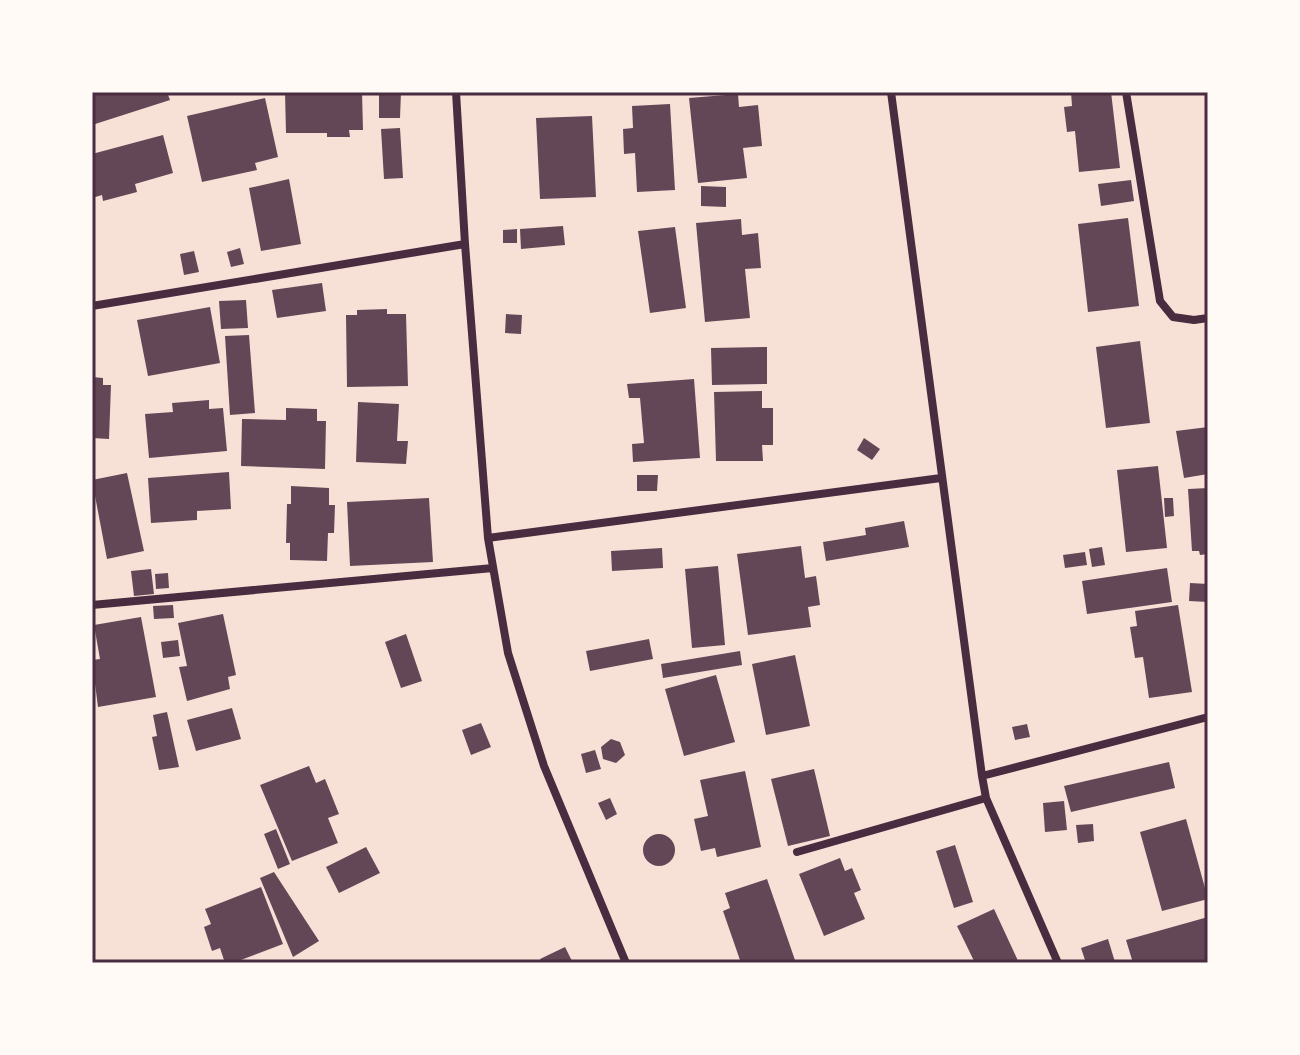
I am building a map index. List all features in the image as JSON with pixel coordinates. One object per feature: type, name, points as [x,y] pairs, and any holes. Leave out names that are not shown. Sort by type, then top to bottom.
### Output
[{"type":"street","points":[[456,92],[488,538],[508,653],[544,766],[626,963]]},
{"type":"street","points":[[891,92],[986,798],[1058,963]]},
{"type":"street","points":[[1126,92],[1160,301],[1173,317],[1208,318]]},
{"type":"street","points":[[92,306],[465,244]]},
{"type":"street","points":[[488,538],[941,478]]},
{"type":"street","points":[[92,605],[493,568]]},
{"type":"street","points":[[982,776],[1208,717]]},
{"type":"street","points":[[797,852],[986,798]]},
{"type":"building","points":[[92,92],[167,92],[170,100],[92,125]]},
{"type":"building","points":[[285,92],[362,92],[363,130],[349,130],[350,137],[327,137],[327,133],[286,133]]},
{"type":"building","points":[[379,92],[401,92],[400,118],[379,118]]},
{"type":"building","points":[[1071,92],[1111,92],[1120,168],[1079,172],[1075,131],[1067,132],[1064,107],[1072,106]]},
{"type":"building","points":[[738,94],[739,107],[758,105],[762,146],[743,148],[747,178],[698,183],[689,98]]},
{"type":"building","points":[[265,98],[278,157],[255,163],[257,170],[202,182],[187,116]]},
{"type":"building","points":[[670,104],[675,190],[637,192],[635,153],[624,154],[623,129],[633,128],[632,106]]},
{"type":"building","points":[[592,116],[596,197],[540,199],[536,118]]},
{"type":"building","points":[[400,128],[403,178],[384,179],[381,129]]},
{"type":"building","points":[[163,135],[173,173],[135,184],[137,192],[103,201],[102,195],[92,198],[92,154]]},
{"type":"building","points":[[289,179],[301,244],[261,251],[249,188]]},
{"type":"building","points":[[1131,180],[1134,201],[1101,206],[1098,184]]},
{"type":"building","points":[[701,186],[726,187],[726,207],[701,206]]},
{"type":"building","points":[[1128,218],[1139,306],[1088,312],[1078,224]]},
{"type":"building","points":[[741,219],[742,235],[758,233],[761,268],[745,269],[750,318],[705,322],[696,223]]},
{"type":"building","points":[[563,226],[565,245],[521,249],[520,229]]},
{"type":"building","points":[[675,227],[686,308],[650,313],[638,231]]},
{"type":"building","points":[[517,229],[517,243],[503,243],[503,230]]},
{"type":"building","points":[[240,248],[244,264],[231,267],[227,252]]},
{"type":"building","points":[[194,251],[199,272],[184,275],[180,254]]},
{"type":"building","points":[[322,283],[326,311],[277,318],[272,290]]},
{"type":"building","points":[[246,300],[248,328],[221,329],[219,301]]},
{"type":"building","points":[[210,307],[220,363],[148,376],[137,320]]},
{"type":"building","points":[[387,309],[387,314],[406,314],[408,386],[347,387],[346,315],[357,315],[357,310]]},
{"type":"building","points":[[506,314],[522,315],[521,334],[505,333]]},
{"type":"building","points":[[249,335],[255,413],[230,415],[225,336]]},
{"type":"building","points":[[1140,341],[1150,423],[1106,428],[1096,347]]},
{"type":"building","points":[[767,347],[767,384],[712,385],[711,348]]},
{"type":"building","points":[[92,377],[103,378],[103,385],[111,385],[109,439],[92,438]]},
{"type":"building","points":[[694,379],[700,458],[633,462],[632,444],[644,443],[640,398],[629,398],[627,384]]},
{"type":"building","points":[[762,391],[762,408],[773,408],[773,445],[762,445],[763,461],[716,461],[714,392]]},
{"type":"building","points":[[209,400],[209,409],[223,408],[227,451],[149,458],[145,414],[173,412],[172,403]]},
{"type":"building","points":[[358,402],[399,404],[397,441],[408,441],[406,464],[356,462]]},
{"type":"building","points":[[286,408],[317,409],[317,421],[326,421],[325,469],[241,466],[242,419],[286,420]]},
{"type":"building","points":[[1208,427],[1208,474],[1184,478],[1176,431]]},
{"type":"building","points":[[864,438],[880,449],[872,460],[857,450]]},
{"type":"building","points":[[1158,466],[1167,548],[1126,552],[1117,470]]},
{"type":"building","points":[[229,472],[231,509],[197,511],[197,520],[151,523],[148,478]]},
{"type":"building","points":[[127,473],[144,551],[107,559],[92,480]]},
{"type":"building","points":[[637,475],[658,475],[657,491],[637,491]]},
{"type":"building","points":[[291,486],[329,488],[329,505],[335,505],[334,533],[328,533],[327,561],[290,560],[290,543],[286,543],[287,504],[291,504]]},
{"type":"building","points":[[1208,488],[1208,554],[1200,555],[1199,551],[1192,551],[1188,489]]},
{"type":"building","points":[[429,498],[433,562],[350,566],[347,502]]},
{"type":"building","points":[[1164,498],[1173,498],[1174,516],[1165,517]]},
{"type":"building","points":[[904,521],[909,547],[826,561],[823,542],[866,535],[865,528]]},
{"type":"building","points":[[801,546],[805,578],[816,576],[820,605],[808,607],[811,627],[748,635],[737,554]]},
{"type":"building","points":[[1102,547],[1105,565],[1092,567],[1089,549]]},
{"type":"building","points":[[662,548],[663,568],[612,571],[611,551]]},
{"type":"building","points":[[1085,552],[1087,565],[1065,568],[1063,555]]},
{"type":"building","points":[[718,566],[725,645],[692,648],[685,569]]},
{"type":"building","points":[[1167,568],[1172,602],[1087,614],[1082,581]]},
{"type":"building","points":[[151,569],[154,594],[134,596],[131,571]]},
{"type":"building","points":[[168,573],[169,588],[156,589],[155,574]]},
{"type":"building","points":[[1190,583],[1208,584],[1208,602],[1189,601]]},
{"type":"building","points":[[173,605],[174,618],[154,619],[153,606]]},
{"type":"building","points":[[1178,605],[1192,692],[1149,698],[1143,657],[1135,658],[1130,627],[1137,626],[1135,611]]},
{"type":"building","points":[[223,614],[236,675],[228,677],[230,689],[187,701],[179,667],[187,666],[178,623]]},
{"type":"building","points":[[141,617],[156,697],[98,707],[92,660],[100,659],[94,625]]},
{"type":"building","points":[[406,634],[422,681],[401,688],[385,642]]},
{"type":"building","points":[[649,639],[653,659],[590,671],[586,651]]},
{"type":"building","points":[[178,640],[180,656],[163,658],[161,642]]},
{"type":"building","points":[[740,651],[742,665],[663,678],[661,664]]},
{"type":"building","points":[[795,655],[810,726],[766,735],[752,664]]},
{"type":"building","points":[[716,675],[735,742],[684,756],[665,689]]},
{"type":"building","points":[[232,708],[241,739],[196,751],[187,720]]},
{"type":"building","points":[[167,712],[179,767],[159,770],[152,737],[157,736],[153,715]]},
{"type":"building","points":[[481,723],[491,747],[471,755],[462,730]]},
{"type":"building","points":[[1027,724],[1030,737],[1015,740],[1012,727]]},
{"type":"building","points":[[611,739],[620,742],[625,755],[616,763],[603,759],[601,747]]},
{"type":"building","points":[[595,750],[601,769],[586,773],[581,754]]},
{"type":"building","points":[[1169,762],[1175,788],[1071,812],[1064,786]]},
{"type":"building","points":[[309,766],[316,783],[325,779],[339,814],[328,818],[338,843],[292,861],[260,785]]},
{"type":"building","points":[[814,769],[830,836],[788,846],[771,779]]},
{"type":"building","points":[[745,771],[761,847],[717,857],[715,848],[701,851],[694,819],[708,816],[700,780]]},
{"type":"building","points":[[610,798],[617,814],[606,820],[598,803]]},
{"type":"building","points":[[1064,801],[1067,830],[1045,832],[1043,803]]},
{"type":"building","points":[[1186,819],[1208,899],[1162,911],[1140,832]]},
{"type":"building","points":[[1093,824],[1094,841],[1078,843],[1076,825]]},
{"type":"building","points":[[276,829],[290,864],[278,869],[264,834]]},
{"type":"building","points":[[659,834],[670,839],[675,850],[670,861],[659,866],[648,861],[643,850],[648,839]]},
{"type":"building","points":[[955,845],[973,902],[954,908],[936,851]]},
{"type":"building","points":[[366,847],[380,873],[339,893],[326,867]]},
{"type":"building","points":[[840,858],[845,871],[852,868],[861,890],[854,893],[865,919],[824,936],[799,874]]},
{"type":"building","points":[[274,872],[319,941],[293,957],[260,878]]},
{"type":"building","points":[[767,879],[796,963],[741,963],[723,911],[730,908],[725,893]]},
{"type":"building","points":[[261,887],[283,944],[233,963],[225,963],[220,948],[212,951],[204,927],[211,924],[205,909]]},
{"type":"building","points":[[994,909],[1019,963],[975,963],[957,926]]},
{"type":"building","points":[[1208,917],[1208,962],[1133,963],[1126,940]]},
{"type":"building","points":[[1108,939],[1115,962],[1086,963],[1081,948]]},
{"type":"building","points":[[565,947],[573,963],[542,963],[540,959]]}]
